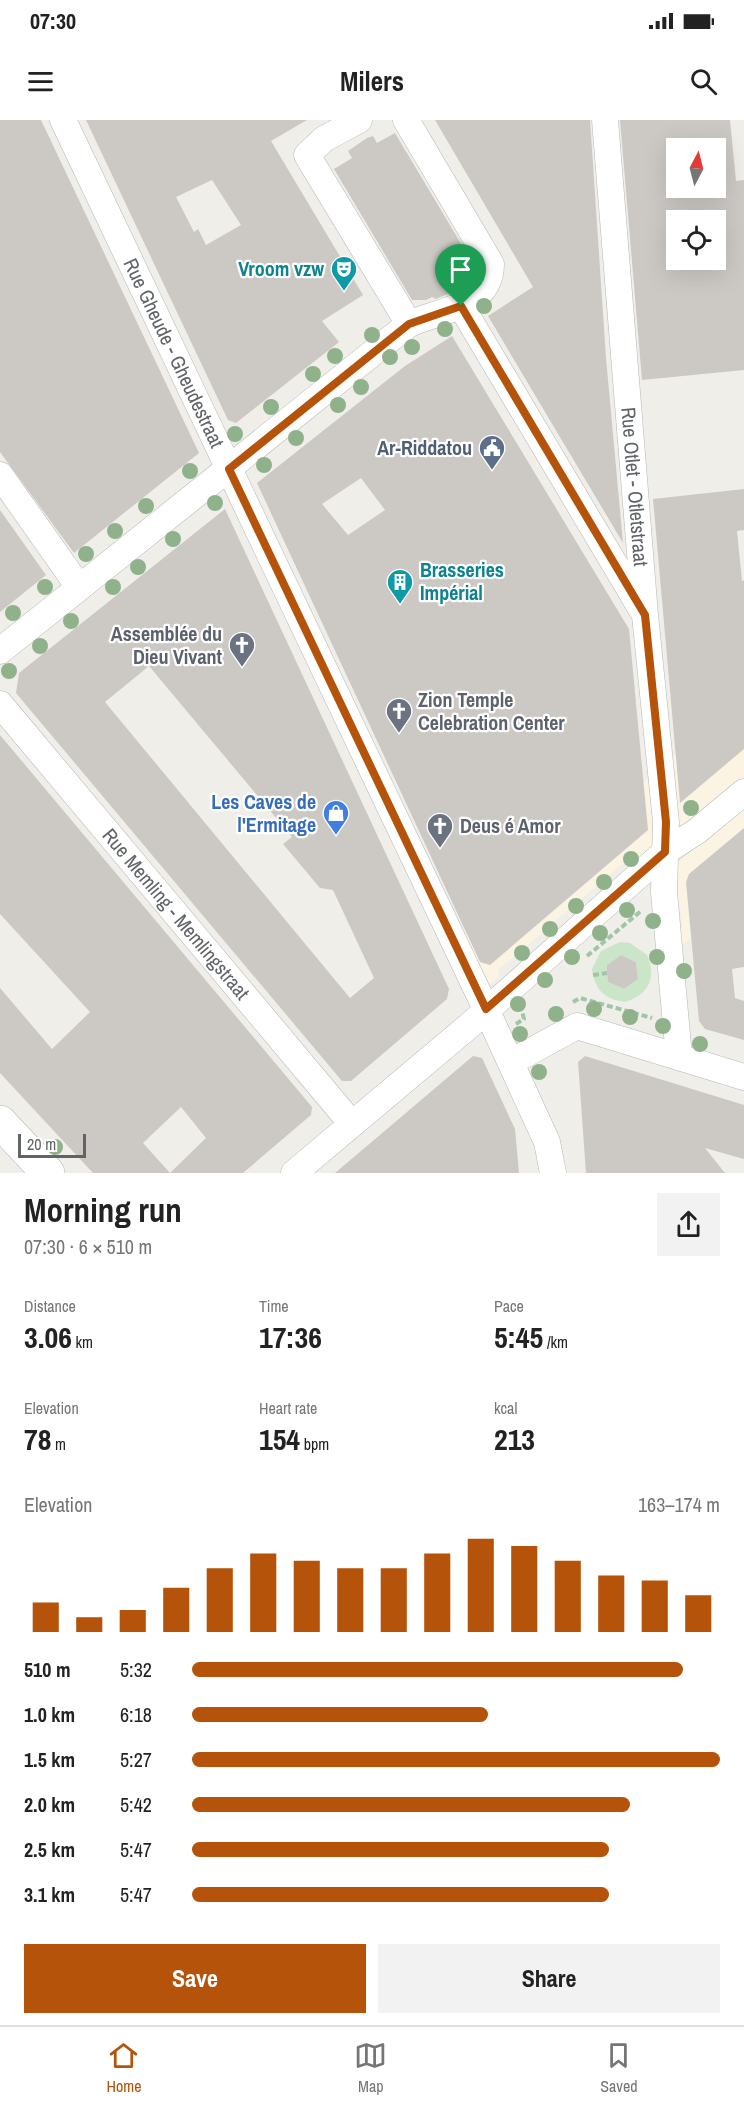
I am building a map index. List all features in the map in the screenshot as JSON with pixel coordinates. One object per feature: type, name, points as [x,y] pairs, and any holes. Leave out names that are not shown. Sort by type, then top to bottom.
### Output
[{"type":"street","name":"Rue Gheude - Gheudestraat","points":[[63,120],[511,1062],[547,1142],[553,1173]]},
{"type":"street","points":[[359,120],[324,139],[307,155],[409,324]]},
{"type":"street","points":[[0,651],[409,324],[461,306],[476,297],[487,285],[491,264],[406,120]]},
{"type":"street","name":"Rue Otlet - Otletstraat","points":[[605,120],[645,615],[666,822],[664,892],[679,1057]]},
{"type":"street","points":[[461,306],[645,615]]},
{"type":"street","points":[[0,475],[79,587]]},
{"type":"street","name":"Rue Memling - Memlingstraat","points":[[0,704],[352,1124]]},
{"type":"street","points":[[294,1173],[665,852],[697,831],[744,792]]},
{"type":"street","points":[[511,1062],[577,1026],[744,1077]]},
{"type":"street","points":[[0,1122],[48,1173]]},
{"type":"path","points":[[580,962],[664,892]]},
{"type":"path","points":[[593,975],[607,973]]},
{"type":"path","points":[[510,1028],[524,1019],[520,1012],[529,1005]]},
{"type":"shaded area","points":[[744,697],[744,894],[684,944],[676,940],[676,933],[682,928],[680,906],[673,902],[674,866],[712,833],[681,826],[676,822],[631,865],[624,863],[608,876],[609,884],[604,888],[597,886],[581,899],[582,907],[577,911],[569,909],[553,922],[555,931],[549,935],[542,933],[526,946],[527,954],[522,958],[515,956],[498,969],[499,977],[490,984],[485,984],[461,938]]},
{"type":"green space","points":[[620,942],[630,943],[647,955],[651,978],[640,995],[625,1002],[611,999],[598,988],[592,969],[601,951]],"holes":[[[621,955],[636,962],[638,979],[624,989],[608,982],[607,965]]]},
{"type":"building","points":[[0,120],[41,120],[199,453],[74,553],[0,452]]},
{"type":"building","points":[[86,120],[307,120],[271,141],[363,295],[322,321],[339,342],[236,423],[228,420]],"holes":[[[212,180],[241,225],[206,245],[198,229],[194,232],[176,197]]]},
{"type":"building","points":[[435,120],[590,120],[606,358],[623,543],[488,316],[533,287]]},
{"type":"building","points":[[620,120],[730,120],[736,181],[744,180],[744,370],[642,380]]},
{"type":"building","points":[[395,133],[475,267],[474,272],[462,278],[461,288],[436,299],[432,297],[426,300],[412,300],[334,169],[352,158],[348,151],[367,138],[373,136],[377,143]]},
{"type":"building","points":[[452,336],[629,629],[648,830],[490,965],[480,962],[257,483],[405,366]],"holes":[[[361,478],[385,510],[348,535],[322,504]]]},
{"type":"building","points":[[744,489],[744,530],[737,531],[742,581],[744,580],[744,749],[680,803],[653,499]]},
{"type":"building","points":[[225,509],[449,989],[447,999],[351,1081],[342,1081],[16,693],[19,673]],"holes":[[[149,666],[292,837],[283,844],[320,888],[333,890],[374,978],[350,998],[105,702]]]},
{"type":"building","points":[[0,510],[46,575],[0,612]]},
{"type":"building","points":[[0,735],[312,1107],[311,1115],[243,1173],[170,1173],[93,1173],[0,1073],[0,988],[52,1049],[90,1012],[0,914]],"holes":[[[181,1107],[206,1138],[170,1173],[143,1143]]]},
{"type":"building","points":[[744,828],[744,967],[732,969],[735,998],[744,1001],[744,1040],[705,1029],[699,1021],[686,882],[689,874]]},
{"type":"building","points":[[621,955],[636,962],[638,979],[624,989],[608,982],[607,973],[607,965]]},
{"type":"building","points":[[473,1056],[482,1058],[515,1129],[519,1173],[335,1173]]},
{"type":"building","points":[[585,1056],[744,1105],[744,1159],[705,1148],[725,1173],[586,1173],[578,1062]]},
{"type":"place","name":"Vroom vzw","points":[[344,292]]},
{"type":"place","name":"Ar-Riddatou","points":[[492,471]]},
{"type":"place","name":"Brasseries Impérial","points":[[400,605]]},
{"type":"place","name":"Assemblée du Dieu Vivant","points":[[242,668]]},
{"type":"place","name":"Zion Temple Celebration Center","points":[[399,734]]},
{"type":"place","name":"Les Caves de l'Ermitage","points":[[336,836]]},
{"type":"place","name":"Deus é Amor","points":[[440,849]]},
{"type":"route","points":[[461,306],[645,615],[666,822],[665,852],[486,1009],[229,469],[409,324],[423,317],[461,306]]}]
